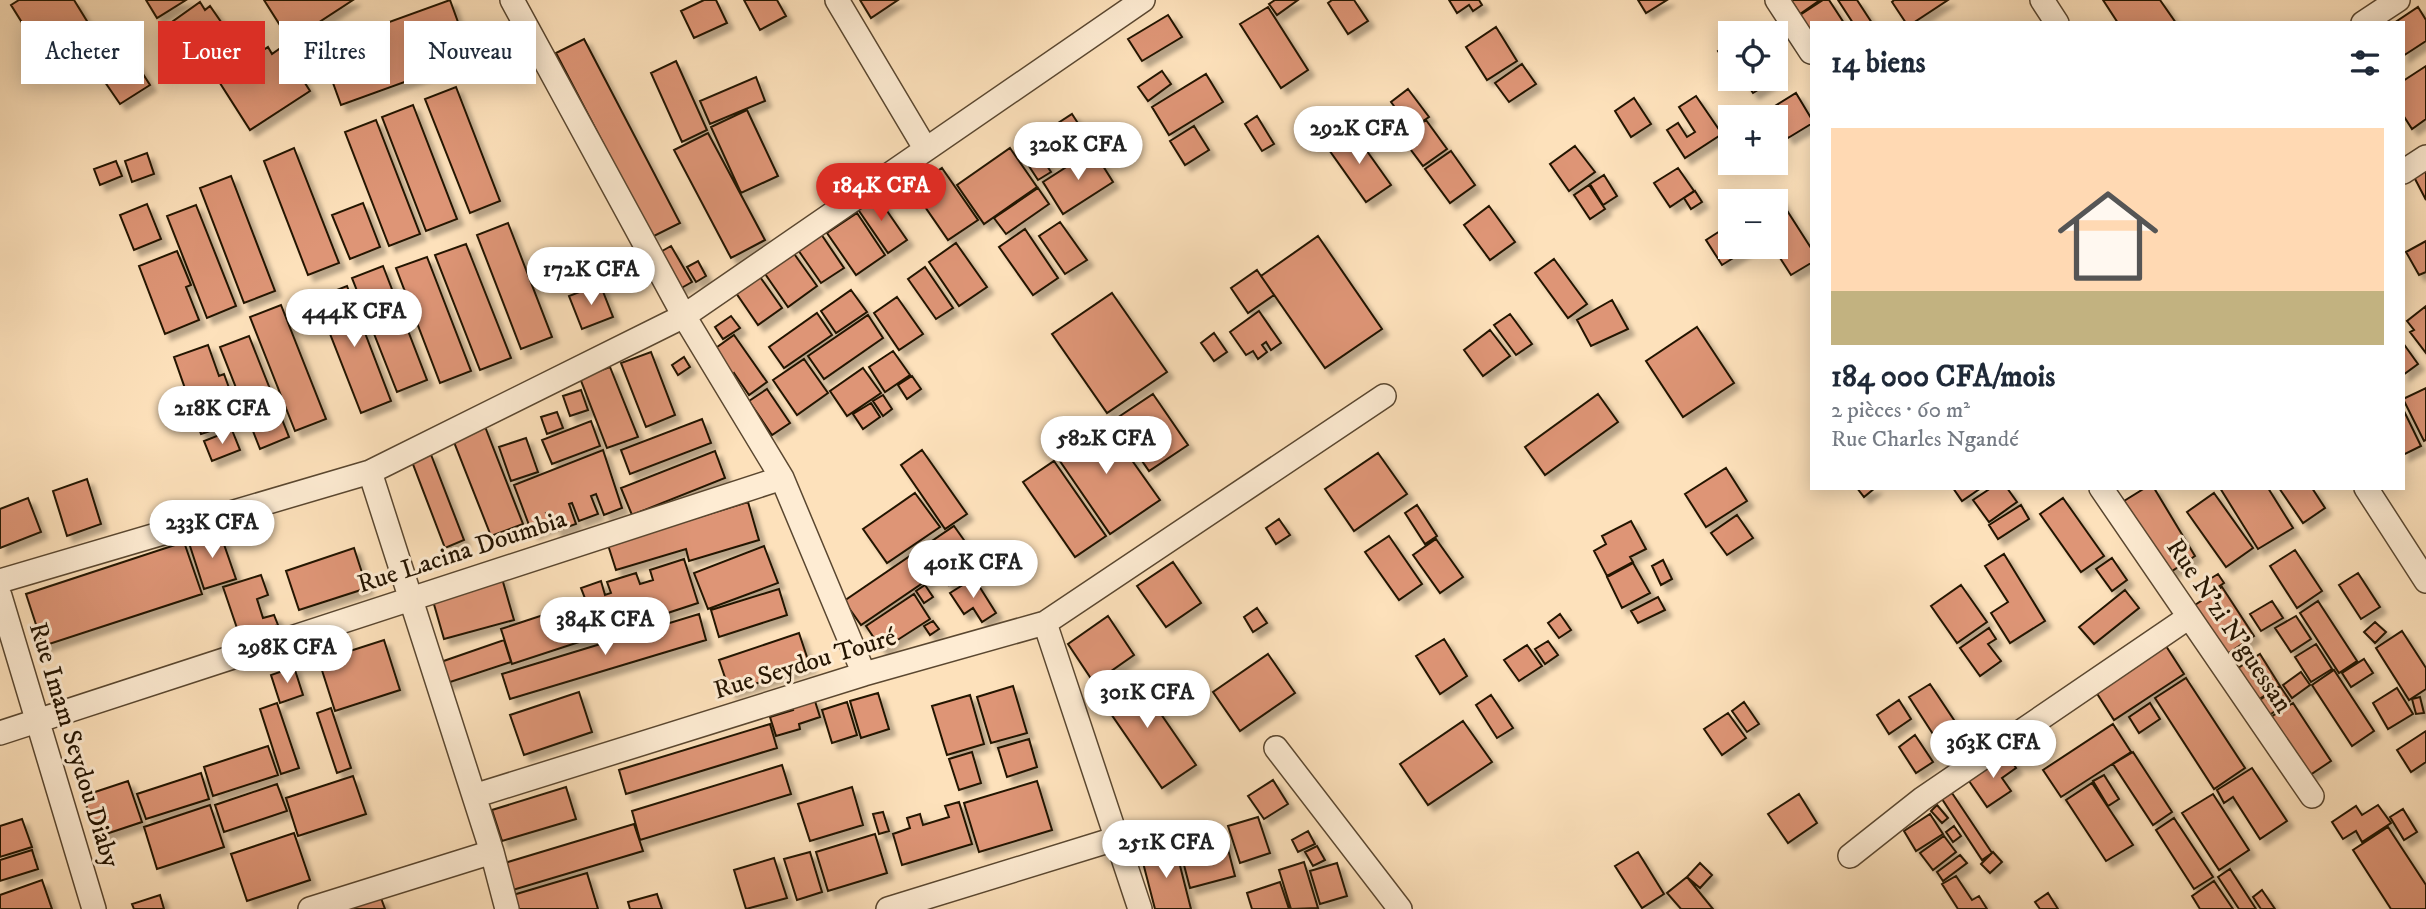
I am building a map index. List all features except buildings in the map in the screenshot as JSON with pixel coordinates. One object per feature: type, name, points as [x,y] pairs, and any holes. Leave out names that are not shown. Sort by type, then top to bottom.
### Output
[{"type":"street","points":[[512,0],[684,316],[782,478],[864,674]]},
{"type":"street","points":[[837,0],[925,148]]},
{"type":"street","points":[[0,580],[370,472],[684,316],[1143,0]]},
{"type":"street","points":[[1777,0],[1810,50]]},
{"type":"street","points":[[2042,0],[2056,21]]},
{"type":"street","points":[[2366,21],[2398,0]]},
{"type":"street","points":[[2405,171],[2426,157]]},
{"type":"street","name":"Rue Seydou Touré","points":[[474,796],[864,674],[1045,623],[1384,396]]},
{"type":"street","points":[[370,472],[492,852],[507,909]]},
{"type":"street","name":"Rue Lacina Doumbia","points":[[0,733],[782,478]]},
{"type":"street","name":"Rue N'zi N'guessan","points":[[2102,490],[2312,796]]},
{"type":"street","points":[[2367,490],[2426,581]]},
{"type":"street","name":"Rue Imam Seydou Diaby","points":[[0,596],[94,909]]},
{"type":"street","points":[[1850,856],[1922,799],[2189,617]]},
{"type":"street","points":[[1045,623],[1140,909]]},
{"type":"street","points":[[1276,748],[1400,909]]},
{"type":"street","points":[[888,909],[1118,838]]},
{"type":"street","points":[[310,909],[492,852]]}]
